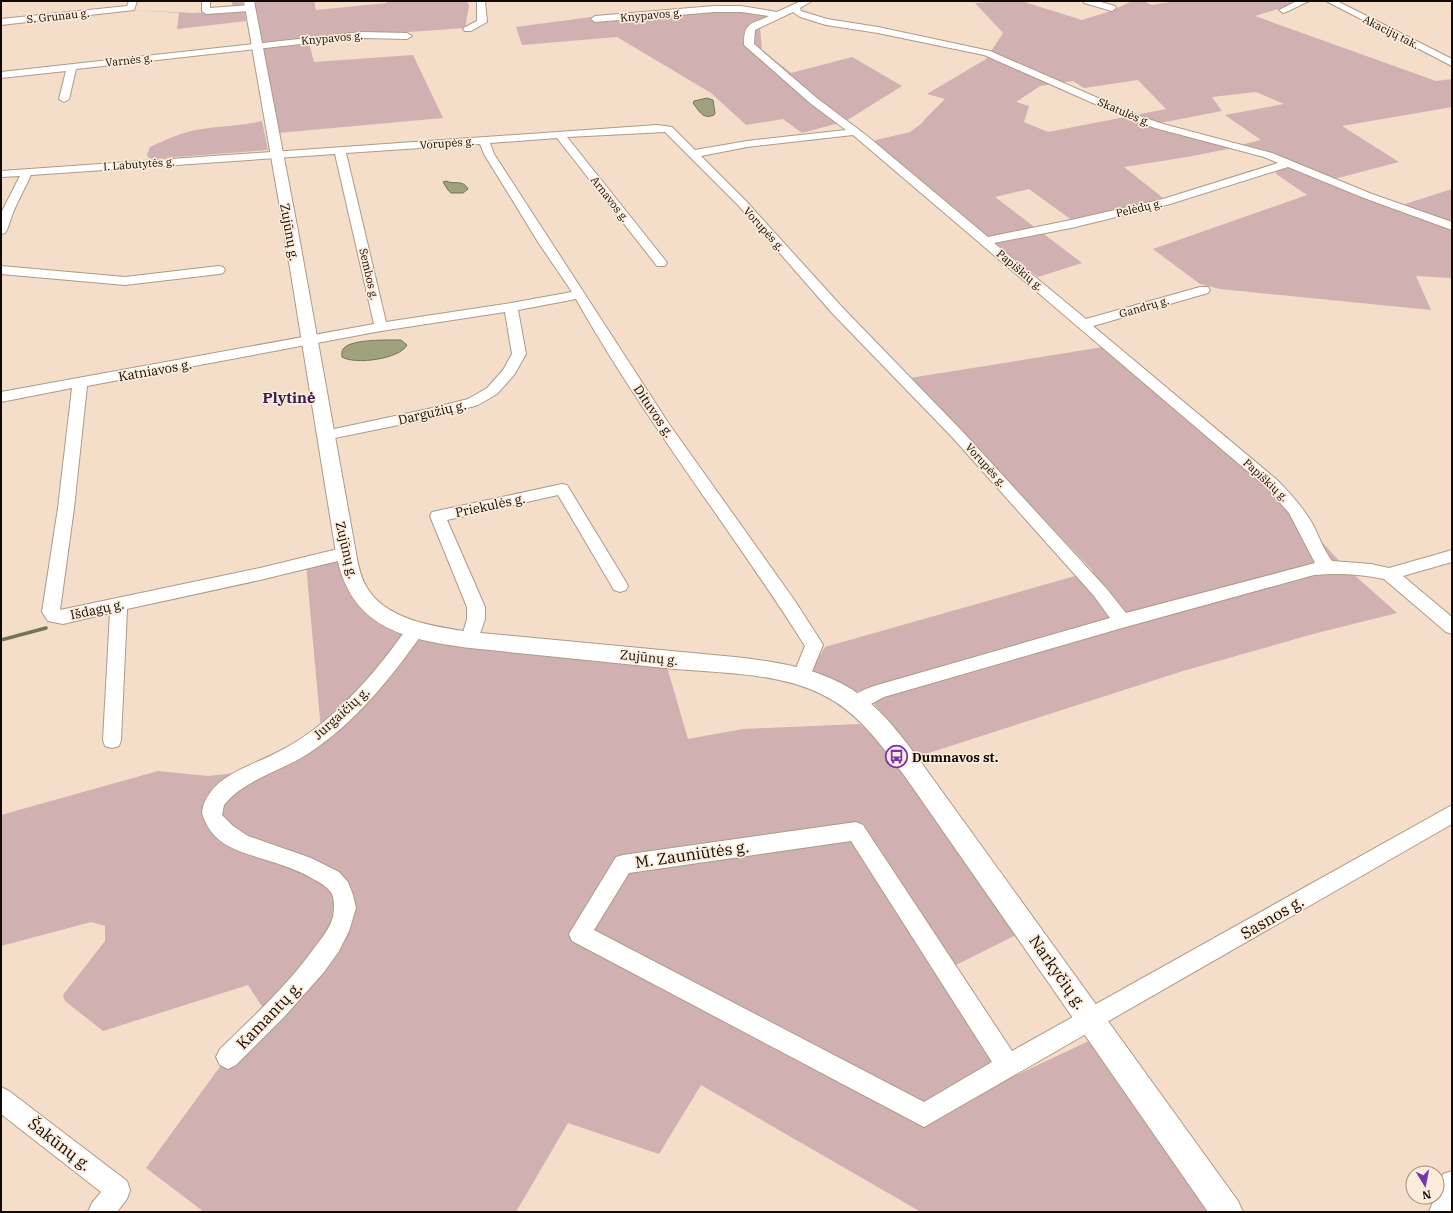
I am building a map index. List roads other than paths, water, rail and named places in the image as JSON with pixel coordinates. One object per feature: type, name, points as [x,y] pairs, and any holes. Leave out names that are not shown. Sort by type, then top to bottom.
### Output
[{"type":"main road","name":"Zujūnų g.","points":[[249,5],[258,46],[346,553],[354,584],[363,598],[378,612],[393,621],[441,636],[747,667],[801,678],[831,688],[856,704],[886,735]]},
{"type":"main road","name":"Narkyčių g.","points":[[886,735],[912,768],[1227,1212]]},
{"type":"street","name":"S. Grunau g.","points":[[1,22],[53,13],[131,8],[133,1]]},
{"type":"street","points":[[206,1],[206,11],[249,5]]},
{"type":"street","points":[[468,29],[482,22],[481,1]]},
{"type":"street","name":"Papiškių g.","points":[[808,1],[751,28],[749,33],[749,45],[1084,324],[1271,483],[1295,509],[1306,526],[1317,553],[1328,568]]},
{"type":"street","points":[[1087,1],[1112,8]]},
{"type":"street","points":[[1283,10],[1305,1]]},
{"type":"street","name":"Akacijų tak.","points":[[1330,1],[1452,64]]},
{"type":"street","name":"Skatulės g.","points":[[796,8],[797,12],[826,22],[878,30],[987,53],[1154,125],[1268,155],[1368,196],[1452,226]]},
{"type":"street","name":"Knypavos g.","points":[[595,19],[714,9],[741,10],[779,15]]},
{"type":"street","name":"Knypavos g.","points":[[258,46],[343,37],[406,36]]},
{"type":"street","name":"Varnės g.","points":[[1,75],[258,46]]},
{"type":"street","points":[[64,99],[72,67]]},
{"type":"street","name":"Vorupės g.","points":[[276,155],[661,128],[668,129],[742,204],[837,310],[957,434],[1100,592],[1122,621]]},
{"type":"street","points":[[693,154],[748,144],[854,132]]},
{"type":"street","name":"Arnavos g.","points":[[560,135],[661,263]]},
{"type":"street","name":"Dituvos g.","points":[[484,141],[489,154],[544,242],[580,294],[597,324],[664,427],[789,606],[814,645],[801,678]]},
{"type":"street","name":"Sembos g.","points":[[340,151],[381,327]]},
{"type":"street","name":"I. Labutytės g.","points":[[1,174],[276,155]]},
{"type":"street","name":"Pelėdų g.","points":[[985,241],[1071,224],[1166,202],[1289,164]]},
{"type":"street","points":[[1,230],[8,210],[27,173]]},
{"type":"street","points":[[1,270],[125,281],[219,270]]},
{"type":"street","name":"Gandrų g.","points":[[1084,324],[1204,290]]},
{"type":"street","points":[[309,341],[381,327],[511,307],[580,294]]},
{"type":"street","name":"Dargužių g.","points":[[325,435],[428,414],[466,404],[473,402],[492,391],[509,372],[519,354],[511,307]]},
{"type":"street","name":"Katniavos g.","points":[[1,397],[309,341]]},
{"type":"street","name":"Išdagų g.","points":[[80,383],[66,508],[51,612],[54,616],[63,617],[119,605],[346,553]]},
{"type":"street","name":"Priekulės g.","points":[[470,640],[476,619],[476,607],[438,516],[562,490],[620,586]]},
{"type":"street","points":[[1389,574],[1452,556]]},
{"type":"street","points":[[856,704],[866,697],[880,691],[1122,621],[1314,569],[1328,568],[1371,570],[1389,574],[1452,627]]},
{"type":"street","points":[[112,740],[119,605]]},
{"type":"street","name":"Jurgaičių g.","points":[[227,787],[285,759],[327,730],[388,669],[416,629]]},
{"type":"street","name":"Kamantų g.","points":[[227,787],[216,799],[212,809],[214,821],[226,834],[240,843],[281,855],[326,876],[338,885],[343,895],[345,910],[341,927],[310,973],[228,1057]]},
{"type":"street","name":"Sasnos g.","points":[[1090,1018],[1185,966],[1452,814]]},
{"type":"street","name":"M. Zauniūtės g.","points":[[1008,1066],[856,831],[623,864],[580,934],[924,1115],[1008,1066],[1090,1018]]},
{"type":"street","name":"Šakūnų g.","points":[[1,1099],[118,1190],[101,1212]]},
{"type":"street","points":[[1442,1212],[1452,1183]]},
{"type":"waterway","points":[[1,640],[46,628]]},
{"type":"place","name":"Dumnavos st.","points":[[896,757]]},
{"type":"district","name":"Plytinė","points":[[289,398]]}]
